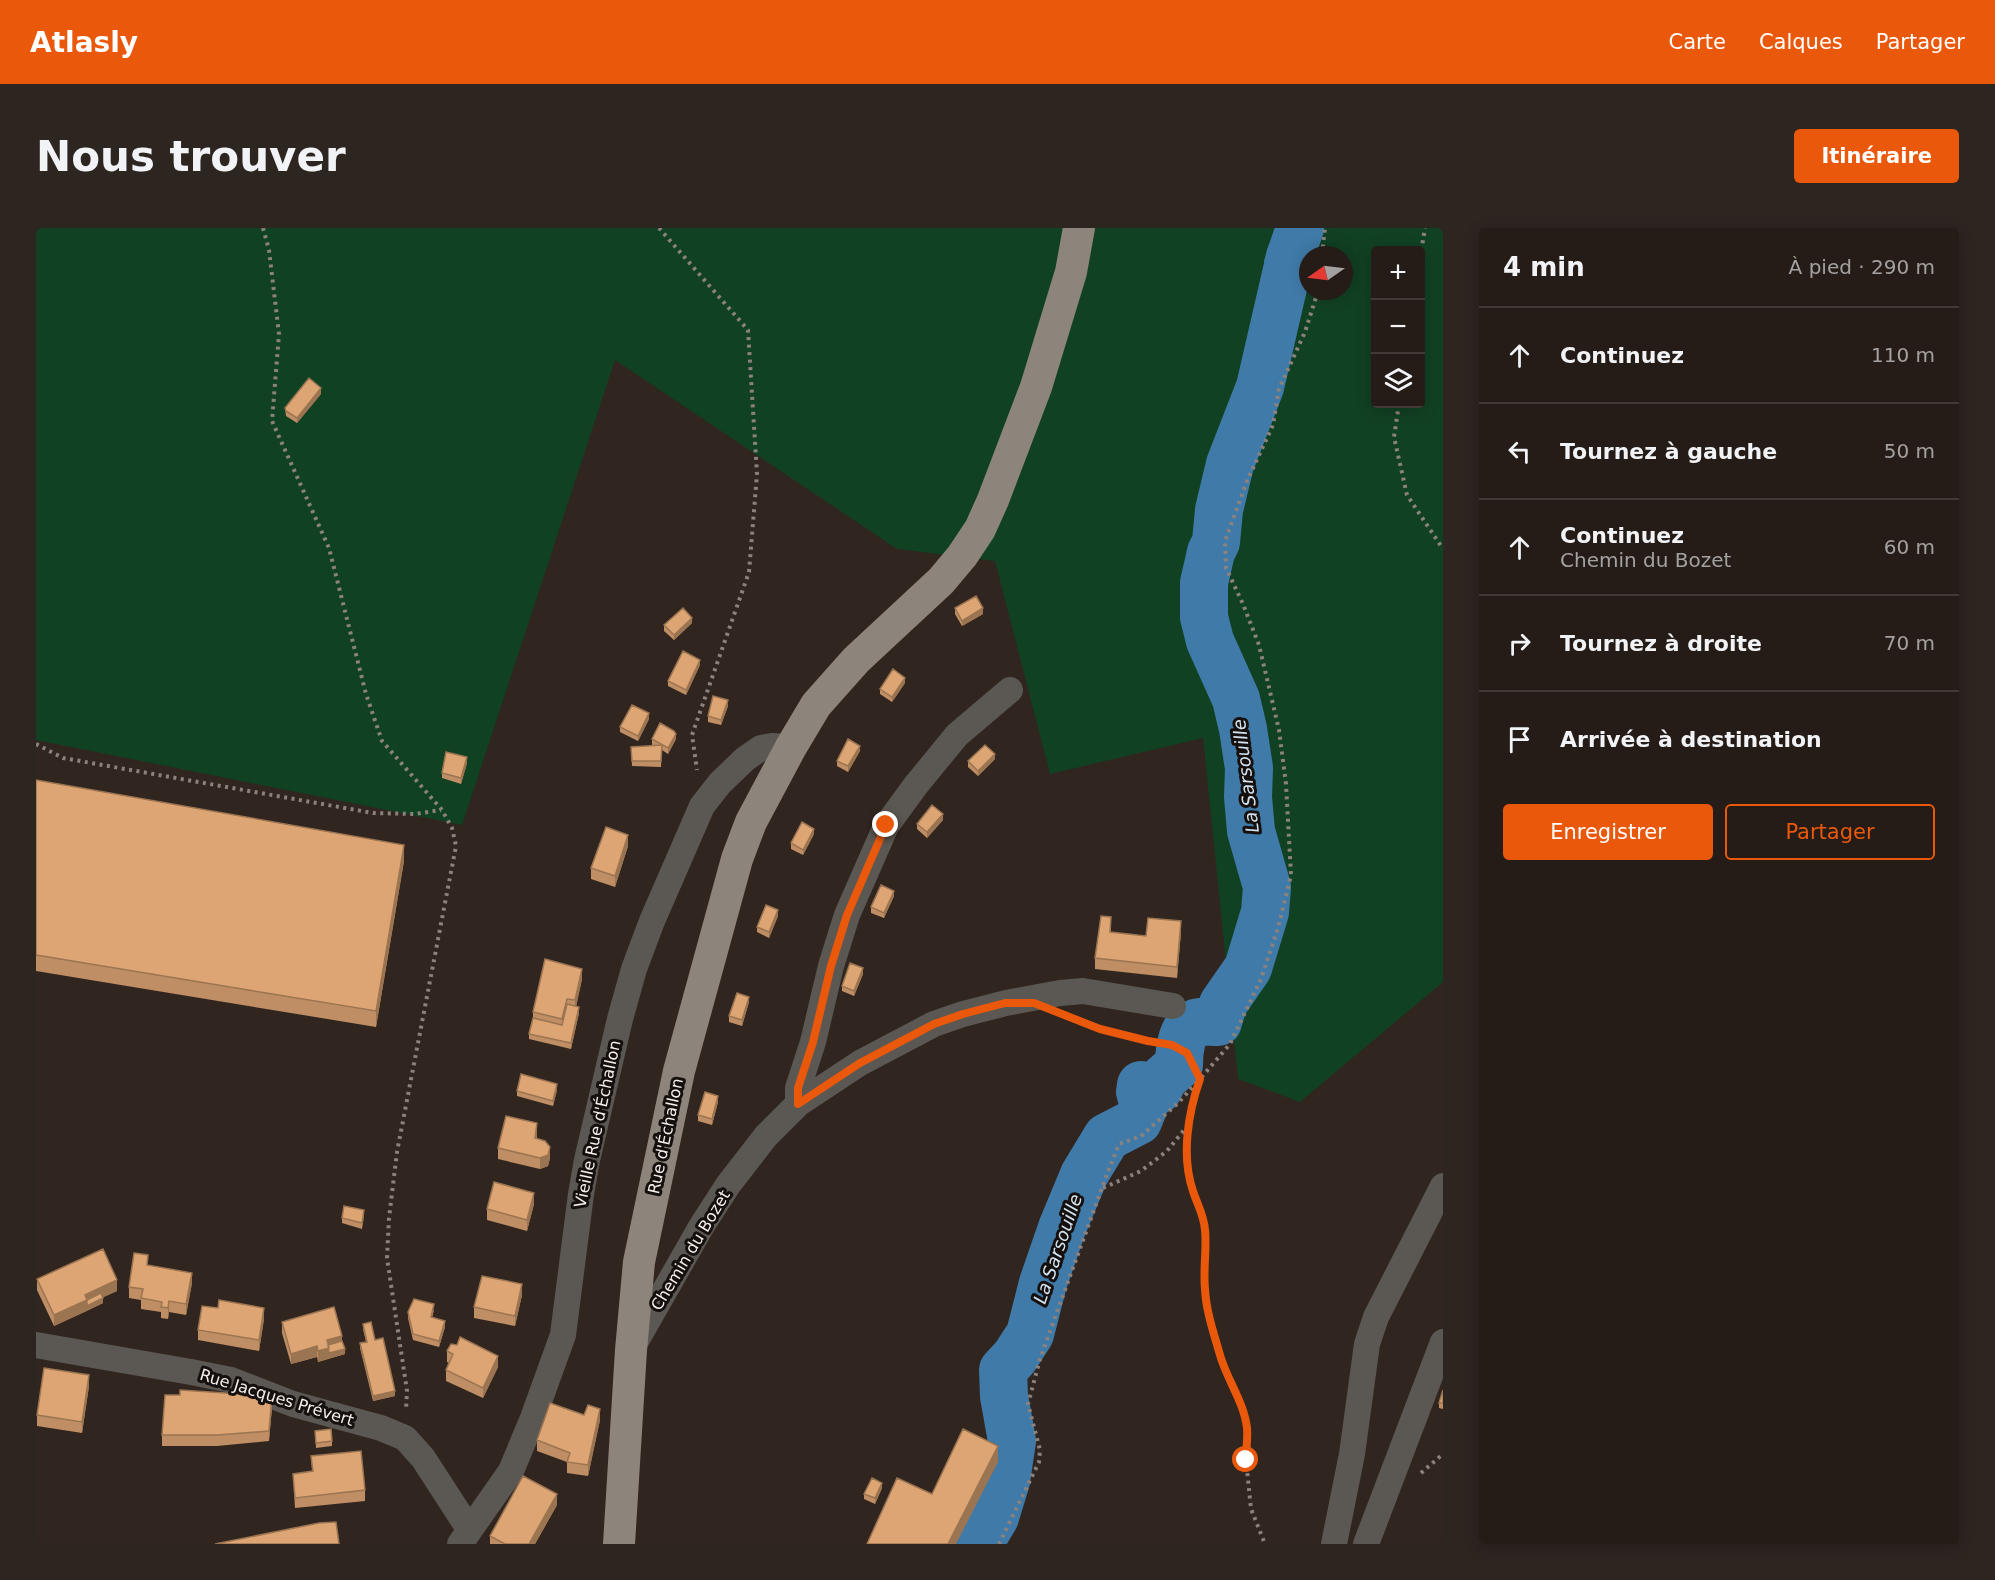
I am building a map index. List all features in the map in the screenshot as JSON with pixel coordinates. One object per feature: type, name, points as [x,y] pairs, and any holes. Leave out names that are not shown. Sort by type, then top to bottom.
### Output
[{"type":"main road","name":"Rue d'Échallon","points":[[619,1544],[631,1350],[639,1263],[679,1071],[737,859],[751,822],[816,705],[856,660],[941,581],[963,556],[980,529],[1036,387],[1071,272],[1079,228]]},
{"type":"street","points":[[798,1104],[798,1088],[813,1042],[831,966],[847,915],[886,825],[957,735],[1010,690]]},
{"type":"street","name":"Vieille Rue d'Échallon","points":[[464,1537],[511,1471],[563,1335],[581,1194],[620,1019],[634,969],[652,921],[702,806],[720,783],[745,759],[761,748],[791,747]]},
{"type":"street","name":"Chemin du Bozet","points":[[631,1350],[701,1227],[728,1185],[766,1136],[798,1104],[860,1063],[934,1024],[1005,1003],[1083,991],[1173,1006]]},
{"type":"street","points":[[1334,1544],[1352,1454],[1367,1344],[1376,1317],[1443,1186]]},
{"type":"street","points":[[1366,1544],[1443,1342]]},
{"type":"street","name":"Rue Jacques Prévert","points":[[36,1345],[231,1380],[293,1404],[381,1428],[405,1438],[423,1458],[464,1537]]},
{"type":"path","points":[[263,228],[269,250],[279,334],[272,421],[329,548],[366,694],[382,741],[442,810],[452,828],[456,846],[397,1152],[389,1228],[387,1258],[407,1391],[405,1438]]},
{"type":"path","points":[[659,228],[748,330],[757,474],[749,572],[692,735],[702,806]]},
{"type":"path","points":[[1323,246],[1325,228]]},
{"type":"path","points":[[1422,246],[1425,228]]},
{"type":"path","points":[[999,1544],[1039,1462],[1040,1450],[1028,1404],[1040,1359],[1119,1144],[1140,1136],[1178,1103],[1230,1044],[1261,980],[1278,928],[1291,875],[1286,784],[1279,730],[1259,645],[1226,568],[1225,541],[1247,481],[1273,425],[1279,389],[1305,332],[1315,300]]},
{"type":"path","points":[[1398,408],[1394,437],[1407,495],[1443,549]]},
{"type":"path","points":[[36,744],[63,758],[373,813],[415,814],[442,810]]},
{"type":"path","points":[[1068,1017],[1110,1031],[1172,1045],[1187,1053],[1200,1079],[1192,1099],[1187,1161],[1192,1190],[1202,1212],[1205,1229],[1205,1292],[1221,1360],[1247,1427],[1246,1460],[1251,1509],[1265,1544]]},
{"type":"path","points":[[1102,1188],[1141,1171],[1167,1151],[1189,1123]]},
{"type":"green space","points":[[36,228],[1443,228],[1443,982],[1300,1102],[1238,1079],[1203,738],[1050,774],[995,561],[897,549],[615,360],[462,825],[36,740]]},
{"type":"water","points":[[1280,228],[1319,228],[1312,246],[1299,246],[1297,275],[1274,270],[1264,261],[1269,244],[1285,236]]},
{"type":"building","points":[[309,378],[321,388],[297,418],[285,408]]},
{"type":"building","points":[[976,596],[983,608],[962,621],[955,608]]},
{"type":"building","points":[[683,608],[692,618],[674,635],[664,625]]},
{"type":"building","points":[[683,651],[700,660],[686,690],[668,681]]},
{"type":"building","points":[[893,669],[905,678],[892,697],[880,689]]},
{"type":"building","points":[[713,696],[728,700],[721,720],[708,716]]},
{"type":"building","points":[[632,705],[649,713],[638,736],[620,727]]},
{"type":"building","points":[[660,723],[676,734],[668,748],[652,739]]},
{"type":"building","points":[[848,739],[860,746],[848,766],[837,761]]},
{"type":"building","points":[[662,745],[661,761],[632,761],[631,747]]},
{"type":"building","points":[[985,745],[995,754],[978,771],[968,761]]},
{"type":"building","points":[[446,752],[467,757],[461,778],[442,773]]},
{"type":"building","points":[[36,780],[404,845],[376,1011],[36,955]]},
{"type":"building","points":[[932,805],[943,814],[927,832],[917,824]]},
{"type":"building","points":[[802,822],[814,829],[803,850],[791,843]]},
{"type":"building","points":[[606,827],[628,835],[615,876],[591,868]]},
{"type":"building","points":[[881,885],[894,891],[884,913],[871,907]]},
{"type":"building","points":[[766,905],[778,910],[769,932],[757,927]]},
{"type":"building","points":[[1101,916],[1111,917],[1110,932],[1146,936],[1148,918],[1181,921],[1177,967],[1095,958]]},
{"type":"building","points":[[545,959],[582,969],[575,1000],[567,999],[562,1019],[533,1012]]},
{"type":"building","points":[[850,963],[863,968],[854,991],[842,986]]},
{"type":"building","points":[[737,993],[749,997],[742,1020],[729,1016]]},
{"type":"building","points":[[567,1004],[579,1007],[571,1043],[529,1034],[533,1018],[562,1025]]},
{"type":"building","points":[[521,1074],[557,1084],[553,1101],[517,1091]]},
{"type":"building","points":[[705,1092],[718,1096],[712,1119],[698,1115]]},
{"type":"building","points":[[506,1116],[537,1123],[535,1138],[545,1141],[550,1147],[548,1155],[540,1158],[498,1148]]},
{"type":"building","points":[[494,1182],[534,1193],[527,1220],[487,1209]]},
{"type":"building","points":[[344,1206],[364,1210],[362,1223],[342,1218]]},
{"type":"building","points":[[103,1249],[117,1280],[85,1295],[87,1300],[54,1315],[37,1279]]},
{"type":"building","points":[[134,1253],[148,1255],[147,1265],[192,1273],[186,1304],[169,1301],[168,1308],[161,1307],[162,1302],[141,1298],[143,1289],[129,1287]]},
{"type":"building","points":[[482,1276],[522,1284],[515,1316],[474,1307]]},
{"type":"building","points":[[101,1293],[103,1298],[87,1306],[87,1300]]},
{"type":"building","points":[[414,1299],[434,1304],[431,1317],[445,1321],[439,1341],[413,1334],[408,1312]]},
{"type":"building","points":[[219,1300],[264,1308],[259,1340],[198,1330],[202,1306],[218,1308]]},
{"type":"building","points":[[334,1307],[342,1336],[327,1340],[329,1348],[318,1351],[317,1346],[291,1354],[282,1322]]},
{"type":"building","points":[[371,1322],[375,1340],[383,1338],[395,1391],[373,1396],[360,1343],[367,1342],[363,1324]]},
{"type":"building","points":[[460,1337],[498,1356],[483,1388],[446,1370],[453,1354],[447,1351],[451,1344],[457,1345]]},
{"type":"building","points":[[342,1341],[345,1349],[329,1353],[328,1345]]},
{"type":"building","points":[[44,1368],[89,1375],[82,1422],[37,1415]]},
{"type":"building","points":[[180,1390],[272,1396],[269,1431],[217,1435],[162,1435],[165,1395],[180,1395]]},
{"type":"building","points":[[1443,1390],[1443,1403],[1439,1403]]},
{"type":"building","points":[[550,1403],[584,1415],[588,1405],[600,1409],[588,1465],[567,1462],[570,1453],[537,1440]]},
{"type":"building","points":[[331,1429],[332,1441],[316,1443],[315,1431]]},
{"type":"building","points":[[963,1429],[998,1446],[948,1544],[867,1544],[897,1478],[932,1494]]},
{"type":"building","points":[[361,1451],[365,1490],[295,1498],[293,1474],[313,1471],[311,1456]]},
{"type":"building","points":[[523,1476],[557,1494],[529,1544],[505,1544],[490,1536]]},
{"type":"building","points":[[872,1478],[882,1483],[875,1498],[864,1494]]},
{"type":"building","points":[[336,1522],[339,1544],[215,1544],[319,1523]]},
{"type":"waterway","name":"La Sarsouille","points":[[979,1544],[995,1517],[1006,1481],[1012,1441],[1004,1396],[1003,1370],[1015,1357],[1030,1334],[1043,1283],[1084,1175],[1107,1137],[1138,1121],[1144,1106],[1140,1092],[1141,1085],[1158,1090],[1164,1078],[1179,1065],[1182,1042],[1189,1027],[1199,1022],[1218,1022],[1223,1004],[1248,968],[1265,912],[1267,887],[1251,831],[1248,797],[1249,768],[1243,729],[1236,699],[1210,641],[1204,617],[1204,583],[1211,552],[1216,542],[1219,510],[1230,464],[1260,387],[1290,257],[1300,228]]},
{"type":"route","points":[[886,825],[847,915],[831,966],[813,1042],[798,1088],[798,1104],[860,1063],[934,1024],[1005,1003],[1034,1003],[1100,1029],[1172,1045],[1187,1053],[1200,1079],[1192,1099],[1187,1161],[1192,1190],[1202,1212],[1205,1229],[1205,1292],[1221,1360],[1247,1427],[1246,1460]]}]
